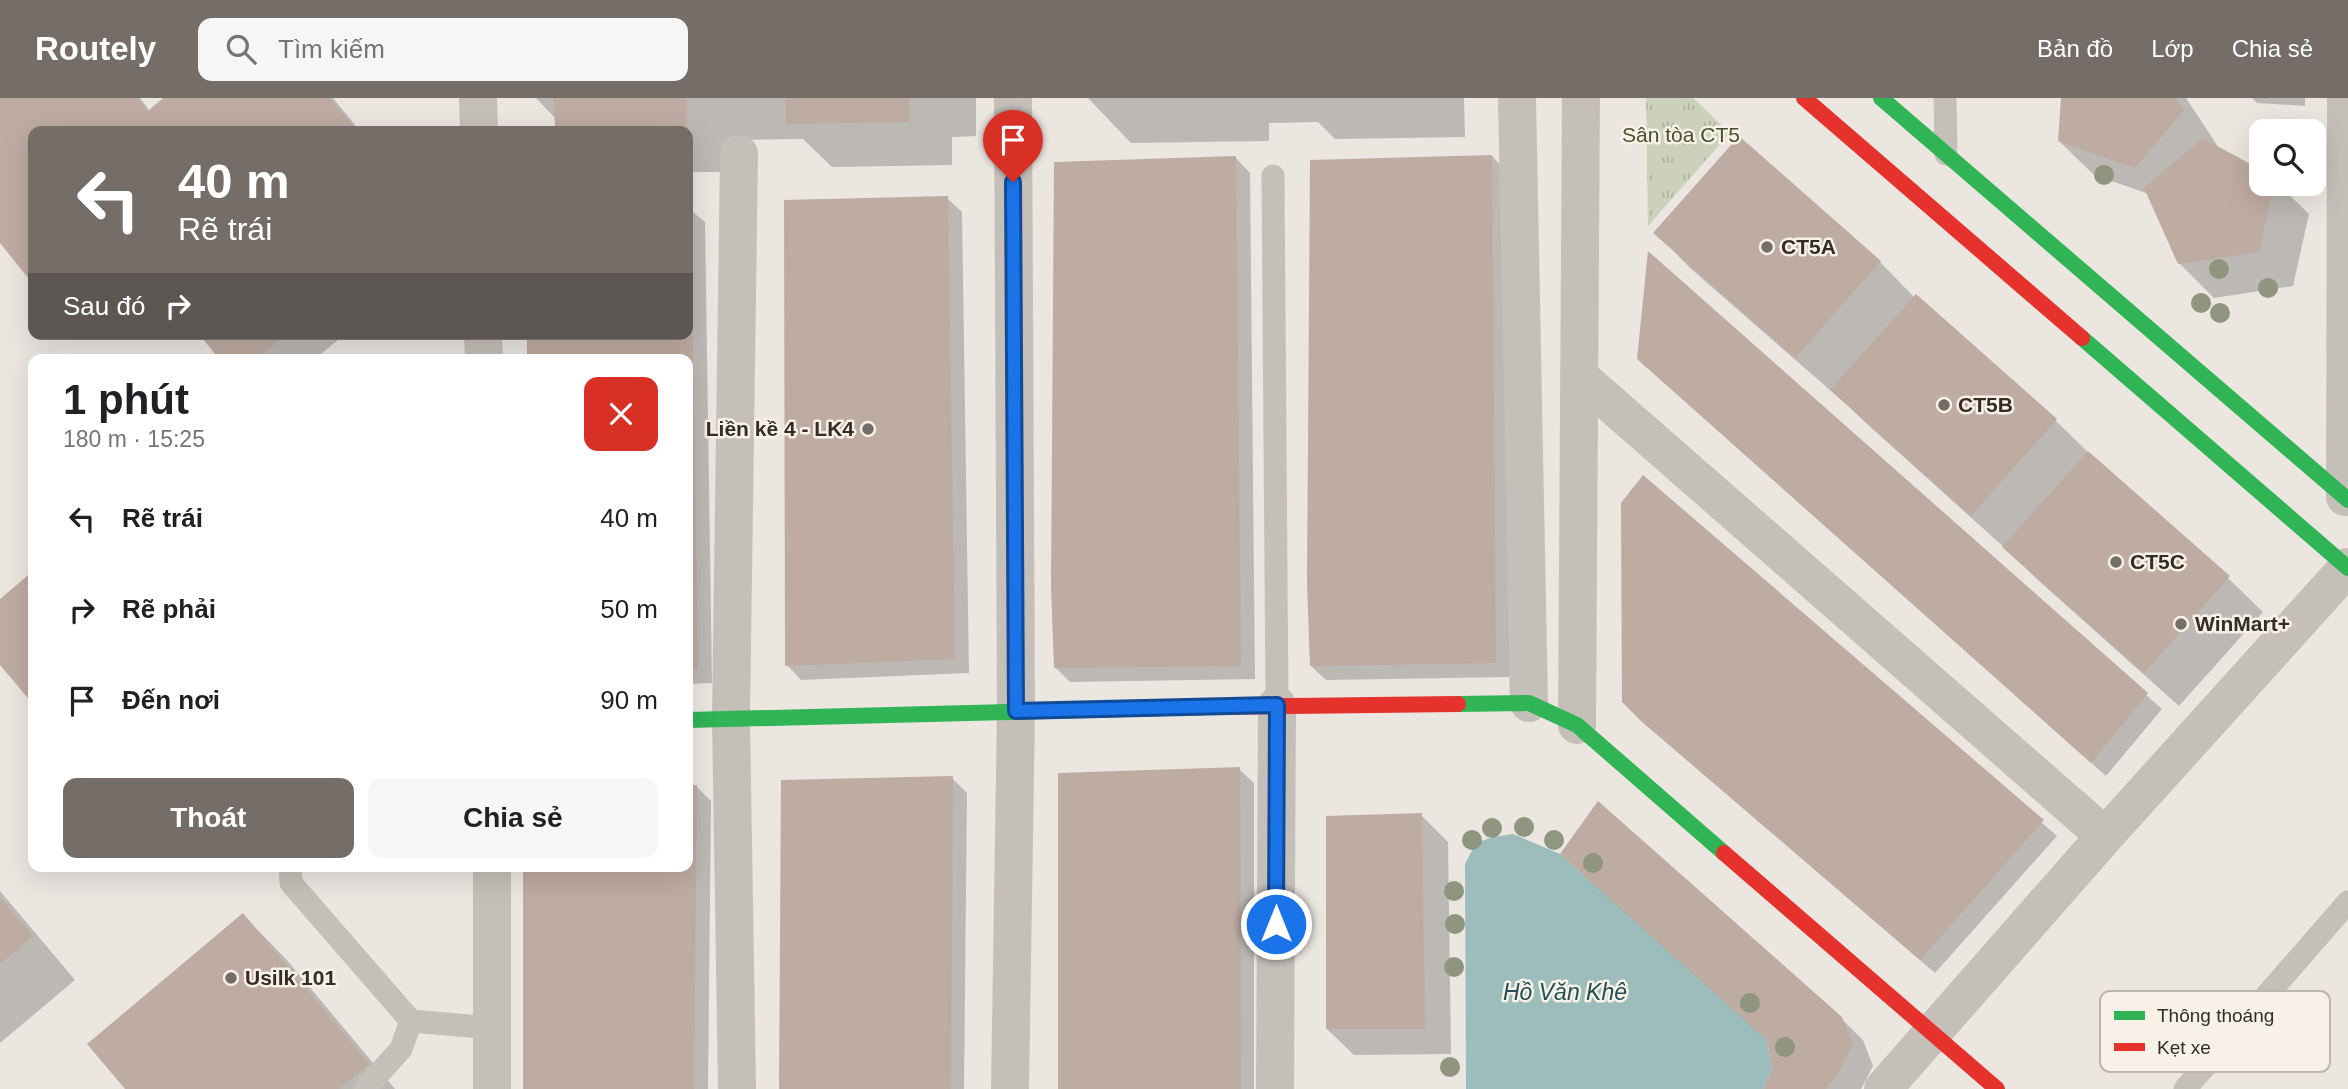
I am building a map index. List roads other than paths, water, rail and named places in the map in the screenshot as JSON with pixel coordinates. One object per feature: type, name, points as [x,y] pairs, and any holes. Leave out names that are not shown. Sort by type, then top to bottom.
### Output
[{"type":"street","points":[[478,98],[479,126]]},
{"type":"street","points":[[1010,1089],[1016,711],[1013,98]]},
{"type":"street","points":[[1517,98],[1529,702]]},
{"type":"street","points":[[1577,725],[1581,98]]},
{"type":"street","points":[[1804,98],[2348,562],[1882,1089]]},
{"type":"street","points":[[1881,98],[2346,506]]},
{"type":"street","points":[[2346,98],[2346,506]]},
{"type":"street","points":[[737,1089],[732,718],[739,154]]},
{"type":"street","points":[[1580,376],[2105,836]]},
{"type":"street","points":[[693,720],[1277,705],[1529,702],[1577,725],[1997,1089]]},
{"type":"street","points":[[1275,1089],[1277,705]]},
{"type":"street","points":[[492,872],[492,1089]]},
{"type":"lane","points":[[1945,98],[1946,154]]},
{"type":"lane","points":[[1273,176],[1277,705]]},
{"type":"lane","points":[[290,872],[291,883],[411,1021],[492,1028]]},
{"type":"lane","points":[[2270,991],[2348,902]]},
{"type":"lane","points":[[365,1089],[401,1049],[411,1021]]},
{"type":"lane","points":[[2185,1089],[2200,1072]]},
{"type":"water","name":"Hồ Văn Khê","points":[[1513,834],[1560,854],[1766,1039],[1773,1068],[1763,1089],[1466,1089],[1465,864],[1476,843]]},
{"type":"place","name":"CT5A","points":[[1767,247]]},
{"type":"place","name":"CT5B","points":[[1944,405]]},
{"type":"place","name":"Liền kề 4 - LK4","points":[[868,429]]},
{"type":"place","name":"CT5C","points":[[2116,562]]},
{"type":"place","name":"WinMart+","points":[[2181,624]]},
{"type":"place","name":"Usilk 101","points":[[231,978]]},
{"type":"park label","name":"Sân tòa CT5","points":[[1681,135]]}]
